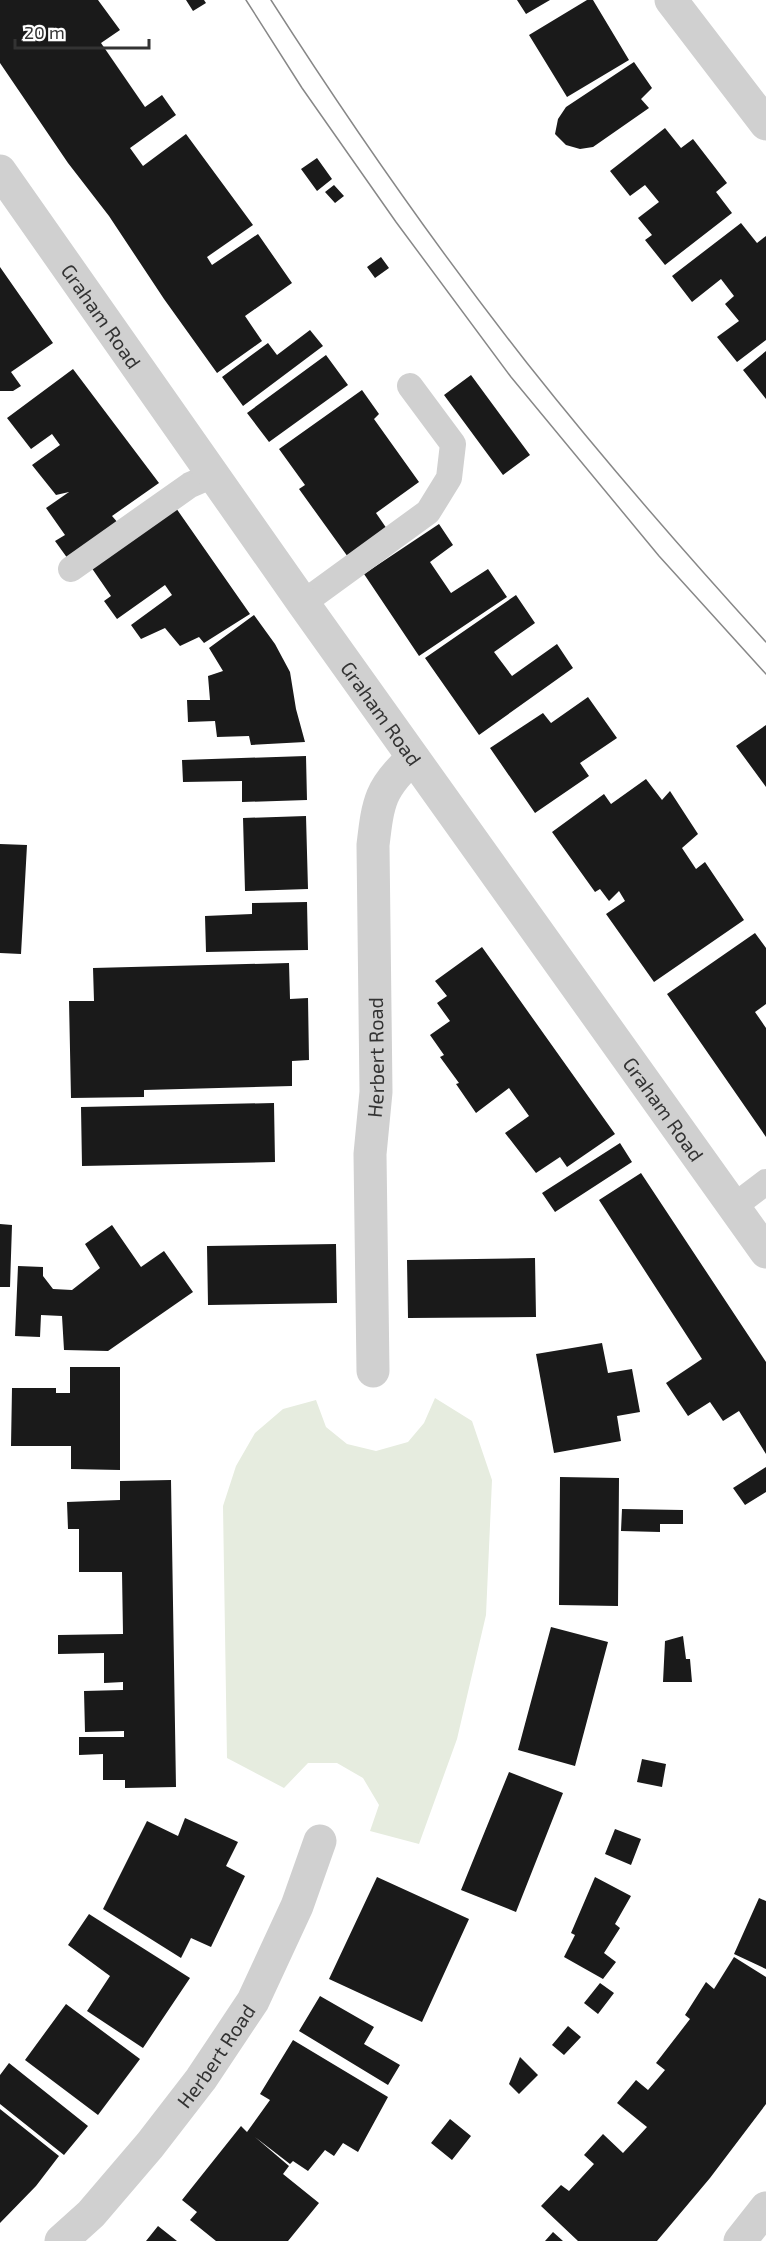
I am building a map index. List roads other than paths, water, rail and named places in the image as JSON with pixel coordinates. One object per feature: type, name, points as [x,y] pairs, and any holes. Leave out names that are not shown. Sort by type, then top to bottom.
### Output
[{"type":"street","points":[[671,0],[766,124]]},
{"type":"street","name":"Graham Road","points":[[0,171],[303,603],[766,1252]]},
{"type":"street","name":"Herbert Road","points":[[373,1371],[370,1154],[376,1092],[373,845],[377,807],[393,776],[413,758]]},
{"type":"street","name":"Herbert Road","points":[[62,2241],[92,2214],[150,2145],[201,2079],[253,2001],[297,1906],[320,1841]]},
{"type":"street","points":[[740,2241],[766,2208]]},
{"type":"lane","points":[[303,603],[428,512],[449,478],[453,444],[410,386]]},
{"type":"lane","points":[[71,569],[190,484],[213,475]]},
{"type":"lane","points":[[733,1207],[766,1182]]},
{"type":"tram line","points":[[246,0],[302,88],[396,222],[511,377],[659,556],[766,674]]},
{"type":"tram line","points":[[271,0],[395,185],[493,319],[614,470],[766,642]]}]
